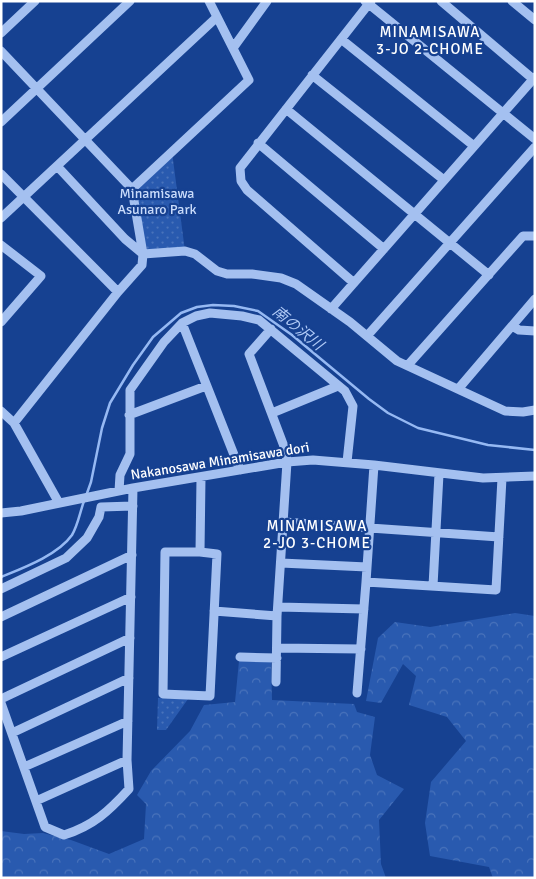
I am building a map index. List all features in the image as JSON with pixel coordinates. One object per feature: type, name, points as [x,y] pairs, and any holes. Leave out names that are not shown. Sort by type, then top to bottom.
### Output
[{"type":"street","points":[[1,34],[35,1]]},
{"type":"street","points":[[1,122],[130,1]]},
{"type":"street","points":[[132,189],[249,80],[210,1]]},
{"type":"street","points":[[233,48],[267,1]]},
{"type":"street","points":[[331,309],[534,78],[440,1]]},
{"type":"street","points":[[512,1],[535,20]]},
{"type":"street","points":[[354,283],[247,190],[241,181],[240,168],[368,2],[535,139]]},
{"type":"street","points":[[1,218],[217,17]]},
{"type":"street","points":[[341,39],[474,146]]},
{"type":"street","points":[[1,51],[132,189],[143,254],[142,265],[118,292],[14,423]]},
{"type":"street","points":[[312,75],[444,180]]},
{"type":"street","points":[[286,109],[489,275]]},
{"type":"street","points":[[258,143],[384,249]]},
{"type":"street","points":[[367,336],[535,147]]},
{"type":"street","points":[[58,166],[125,239],[143,254],[186,251],[195,254],[217,271],[281,278],[296,284],[398,361],[459,388],[484,402],[506,410],[523,412],[535,410]]},
{"type":"street","points":[[1,174],[118,292]]},
{"type":"street","points":[[408,366],[523,236],[535,236]]},
{"type":"street","points":[[1,245],[41,276],[1,322]]},
{"type":"street","points":[[459,388],[535,299]]},
{"type":"street","points":[[115,492],[120,475],[130,454],[130,390],[164,342],[182,323],[196,316],[210,313],[242,316],[259,320],[345,391],[353,406],[347,462]]},
{"type":"street","points":[[182,323],[240,470]]},
{"type":"street","points":[[512,326],[519,330],[535,331]]},
{"type":"street","points":[[271,329],[249,354],[286,449],[287,462],[276,682]]},
{"type":"street","points":[[129,415],[206,386]]},
{"type":"street","points":[[272,413],[338,386]]},
{"type":"street","points":[[1,411],[14,423],[60,503]]},
{"type":"street","name":"Nakanosawa Minamisawa dori","points":[[1,513],[133,488],[287,462],[313,460],[374,464],[439,474],[502,478],[535,476]]},
{"type":"street","points":[[357,693],[374,464]]},
{"type":"street","points":[[433,586],[439,474]]},
{"type":"street","points":[[200,552],[201,478]]},
{"type":"street","points":[[366,582],[496,590],[502,478]]},
{"type":"street","points":[[130,638],[1,701],[45,827],[64,835],[82,830],[109,811],[129,789],[127,760],[128,721],[129,678],[130,638],[131,597],[132,555],[133,488]]},
{"type":"street","points":[[1,589],[66,558],[87,538],[99,517],[101,507],[133,506]]},
{"type":"street","points":[[284,522],[499,537]]},
{"type":"street","points":[[165,552],[200,552],[217,554],[210,696],[163,694],[165,552]]},
{"type":"street","points":[[1,617],[132,555]]},
{"type":"street","points":[[281,563],[367,567]]},
{"type":"street","points":[[1,657],[131,597]]},
{"type":"street","points":[[214,611],[278,612],[364,609]]},
{"type":"street","points":[[277,648],[361,649]]},
{"type":"street","points":[[240,657],[277,658]]},
{"type":"street","points":[[12,733],[129,678]]},
{"type":"street","points":[[24,767],[128,721]]},
{"type":"street","points":[[36,801],[127,760]]},
{"type":"green space","name":"Minamisawa Asunaro Park","points":[[172,152],[185,251],[143,254],[132,189]]},
{"type":"green space","points":[[515,613],[535,616],[535,878],[493,878],[489,867],[430,856],[425,823],[431,782],[466,741],[447,717],[409,705],[416,676],[403,664],[381,703],[366,701],[378,638],[395,622],[430,627]]},
{"type":"green space","points":[[239,661],[271,662],[272,700],[354,704],[357,712],[375,717],[370,755],[377,775],[404,789],[379,820],[381,864],[386,878],[1,878],[1,831],[24,834],[43,833],[71,840],[109,854],[144,839],[146,804],[137,795],[151,771],[190,731],[204,705],[235,702]]},
{"type":"green space","points":[[158,698],[188,699],[166,730],[157,730]]},
{"type":"waterway","name":"南の沢川","points":[[86,496],[110,403],[133,365],[153,337],[181,313],[197,307],[213,305],[234,306],[258,311],[292,335],[388,413],[418,428],[488,445],[535,450]]},
{"type":"waterway","name":"南の沢川","points":[[1,577],[40,560],[66,542],[74,531],[84,501]]},
{"type":"district","name":"MINAMISAWA 3-JO 2-CHOME","points":[[430,40]]},
{"type":"district","name":"MINAMISAWA 2-JO 3-CHOME","points":[[317,534]]}]
